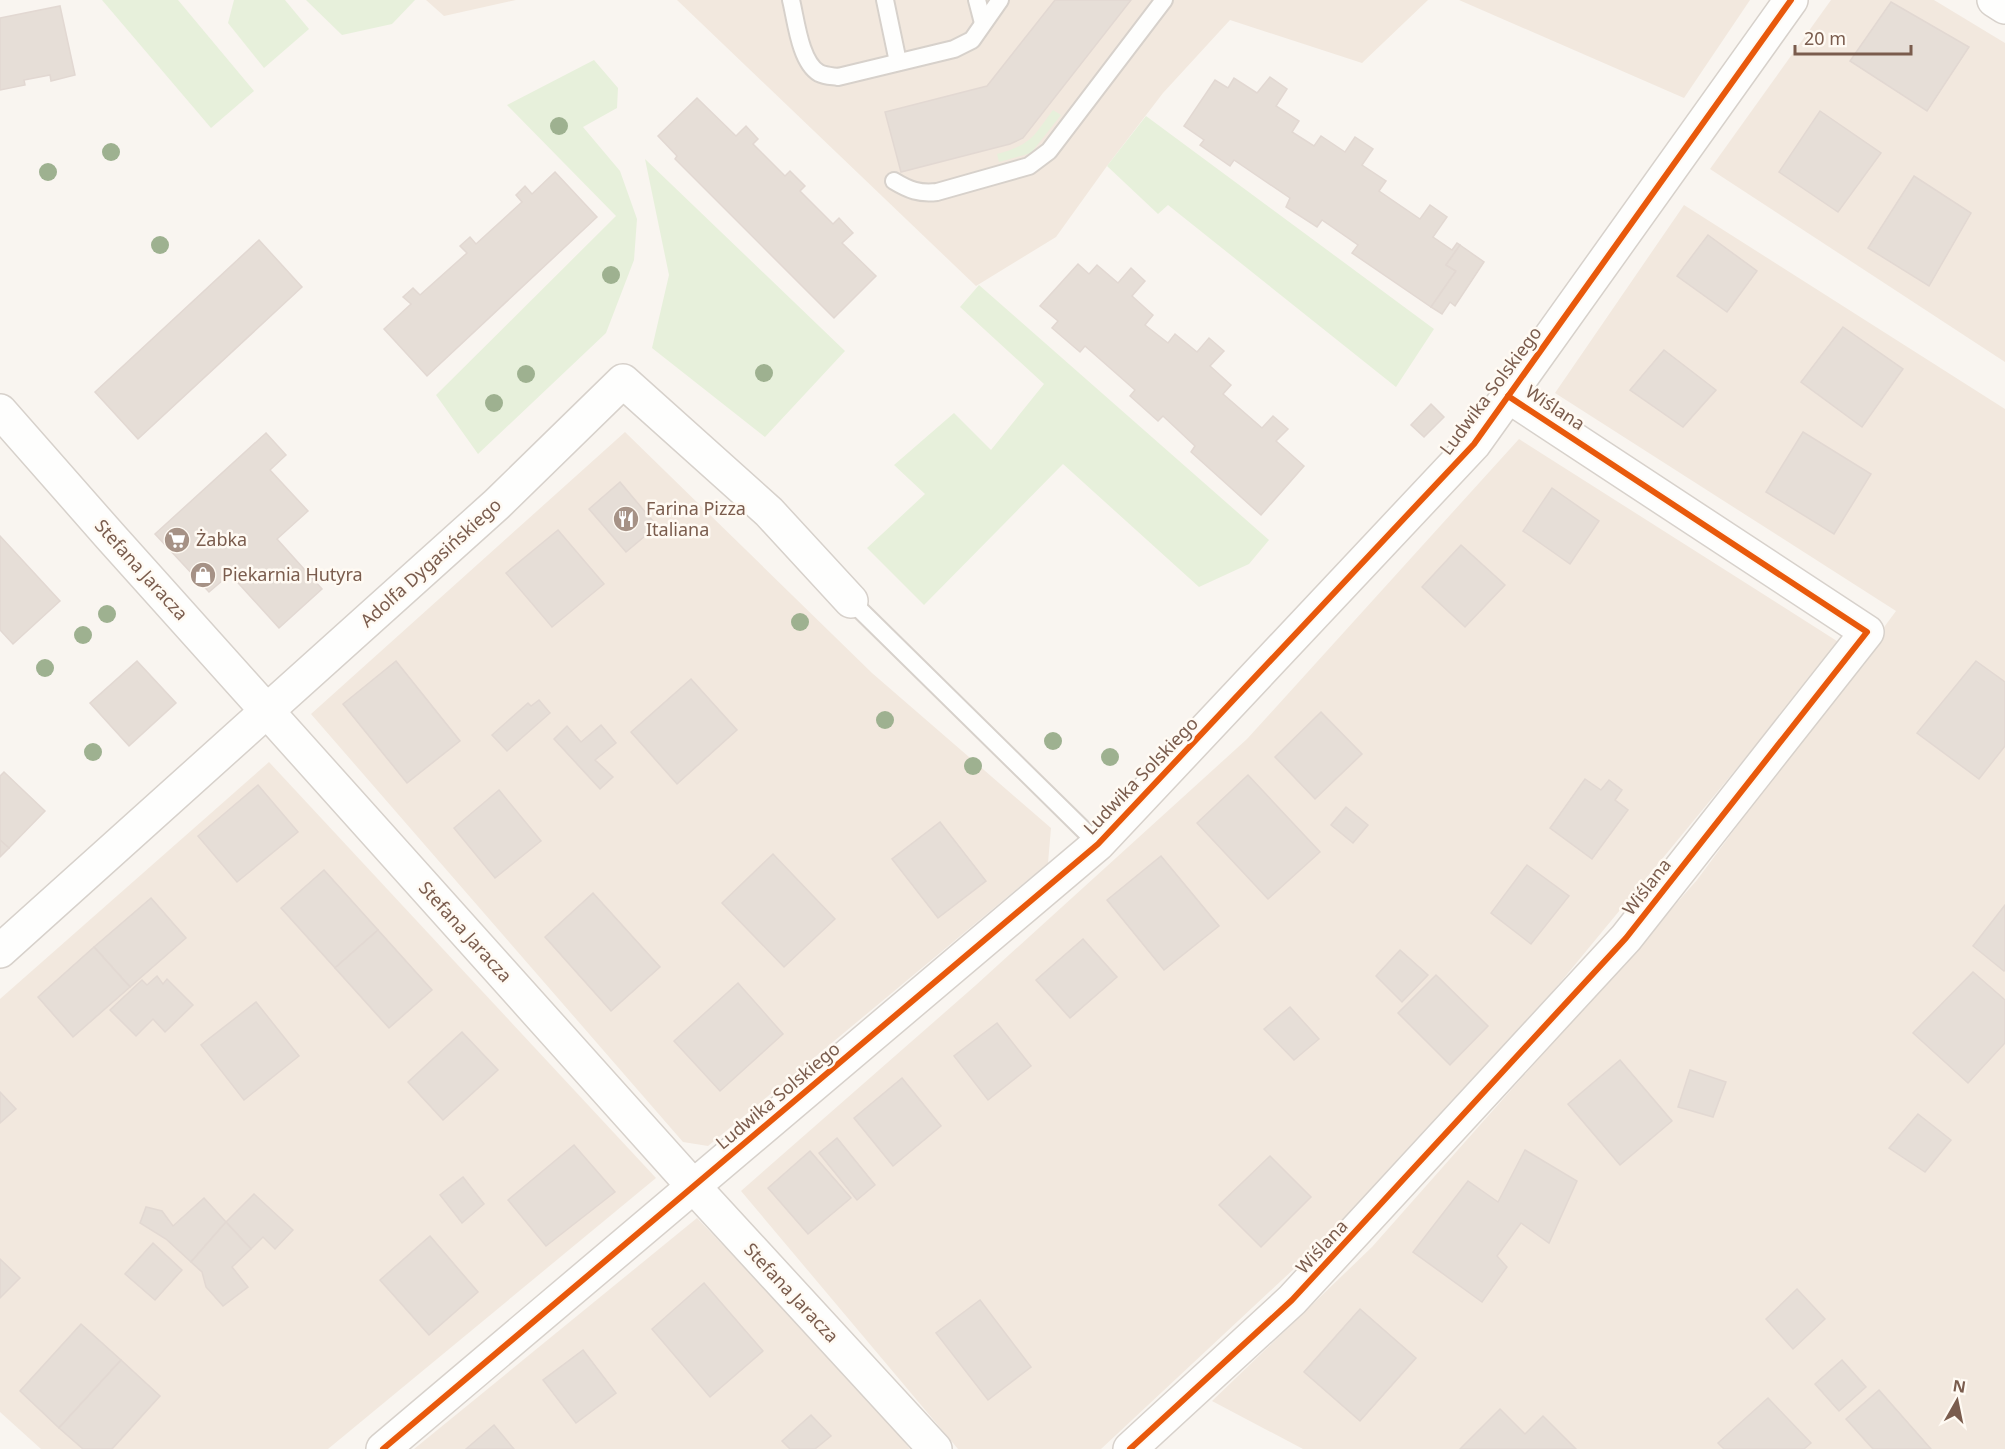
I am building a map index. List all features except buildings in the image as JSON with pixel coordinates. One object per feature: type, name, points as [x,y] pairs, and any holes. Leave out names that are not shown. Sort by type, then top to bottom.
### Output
[{"type":"street","name":"Ludwika Solskiego","points":[[382,1449],[1098,844],[1474,444],[1791,0]]},
{"type":"street","points":[[1994,0],[2005,7]]},
{"type":"street","name":"Adolfa Dygasińskiego","points":[[0,951],[496,504],[622,381],[769,512],[850,601]]},
{"type":"street","name":"Wiślana","points":[[1130,1449],[1292,1300],[1626,938],[1867,632],[1508,396]]},
{"type":"street","name":"Stefana Jaracza","points":[[0,411],[694,1186],[935,1449]]},
{"type":"lane","points":[[791,0],[804,54],[814,69],[821,74],[838,77],[954,49],[972,40],[1000,0]]},
{"type":"lane","points":[[885,0],[898,62]]},
{"type":"lane","points":[[977,0],[983,23]]},
{"type":"lane","points":[[894,181],[908,190],[922,193],[944,190],[1029,166],[1048,151],[1164,0]]},
{"type":"lane","points":[[850,601],[1098,844]]},
{"type":"shaded area","points":[[426,0],[516,0],[444,16]]},
{"type":"shaded area","points":[[677,0],[1428,0],[1362,63],[1230,20],[1163,93],[1056,237],[976,286]]},
{"type":"shaded area","points":[[1459,0],[1750,0],[1684,98]]},
{"type":"shaded area","points":[[1831,0],[1934,0],[2005,43],[2005,362],[1710,169]]},
{"type":"shaded area","points":[[1684,205],[2005,409],[2005,1449],[1303,1449],[1212,1401],[1372,1247],[1697,880],[1896,611],[1555,393]]},
{"type":"shaded area","points":[[625,432],[872,673],[1051,828],[1048,863],[708,1146],[683,1142],[311,714]]},
{"type":"shaded area","points":[[1519,439],[1840,643],[1503,1052],[1342,1224],[1101,1449],[958,1449],[741,1191],[976,985],[1247,739]]},
{"type":"shaded area","points":[[269,762],[656,1178],[328,1449],[41,1449],[0,1412],[0,999]]},
{"type":"shaded area","points":[[697,1218],[860,1387],[910,1449],[414,1449]]},
{"type":"green space","points":[[102,0],[178,0],[254,91],[211,128]]},
{"type":"green space","points":[[234,0],[285,0],[309,29],[264,68],[228,23]]},
{"type":"green space","points":[[306,0],[415,0],[392,24],[342,35]]},
{"type":"green space","points":[[594,60],[618,88],[617,108],[583,127],[620,171],[637,219],[634,260],[606,333],[478,454],[436,395],[616,216],[507,105]]},
{"type":"green space","points":[[1053,110],[1061,115],[1031,153],[999,162],[997,154],[1025,143]]},
{"type":"green space","points":[[1146,116],[1434,329],[1396,387],[1168,205],[1158,214],[1107,166]]},
{"type":"green space","points":[[645,159],[845,351],[765,437],[652,348],[669,275]]},
{"type":"green space","points":[[979,285],[1269,540],[1249,564],[1199,587],[1063,464],[924,605],[867,548],[925,494],[894,465],[954,413],[991,450],[1044,384],[960,307]]},
{"type":"cycle path","points":[[383,1449],[1098,844],[1474,444],[1791,0]]},
{"type":"cycle path","points":[[1130,1449],[1292,1300],[1626,938],[1867,632],[1508,396]]},
{"type":"place","name":"Farina Pizza Italiana","points":[[626,519]]},
{"type":"place","name":"Żabka","points":[[177,540]]},
{"type":"place","name":"Piekarnia Hutyra","points":[[203,575]]}]
